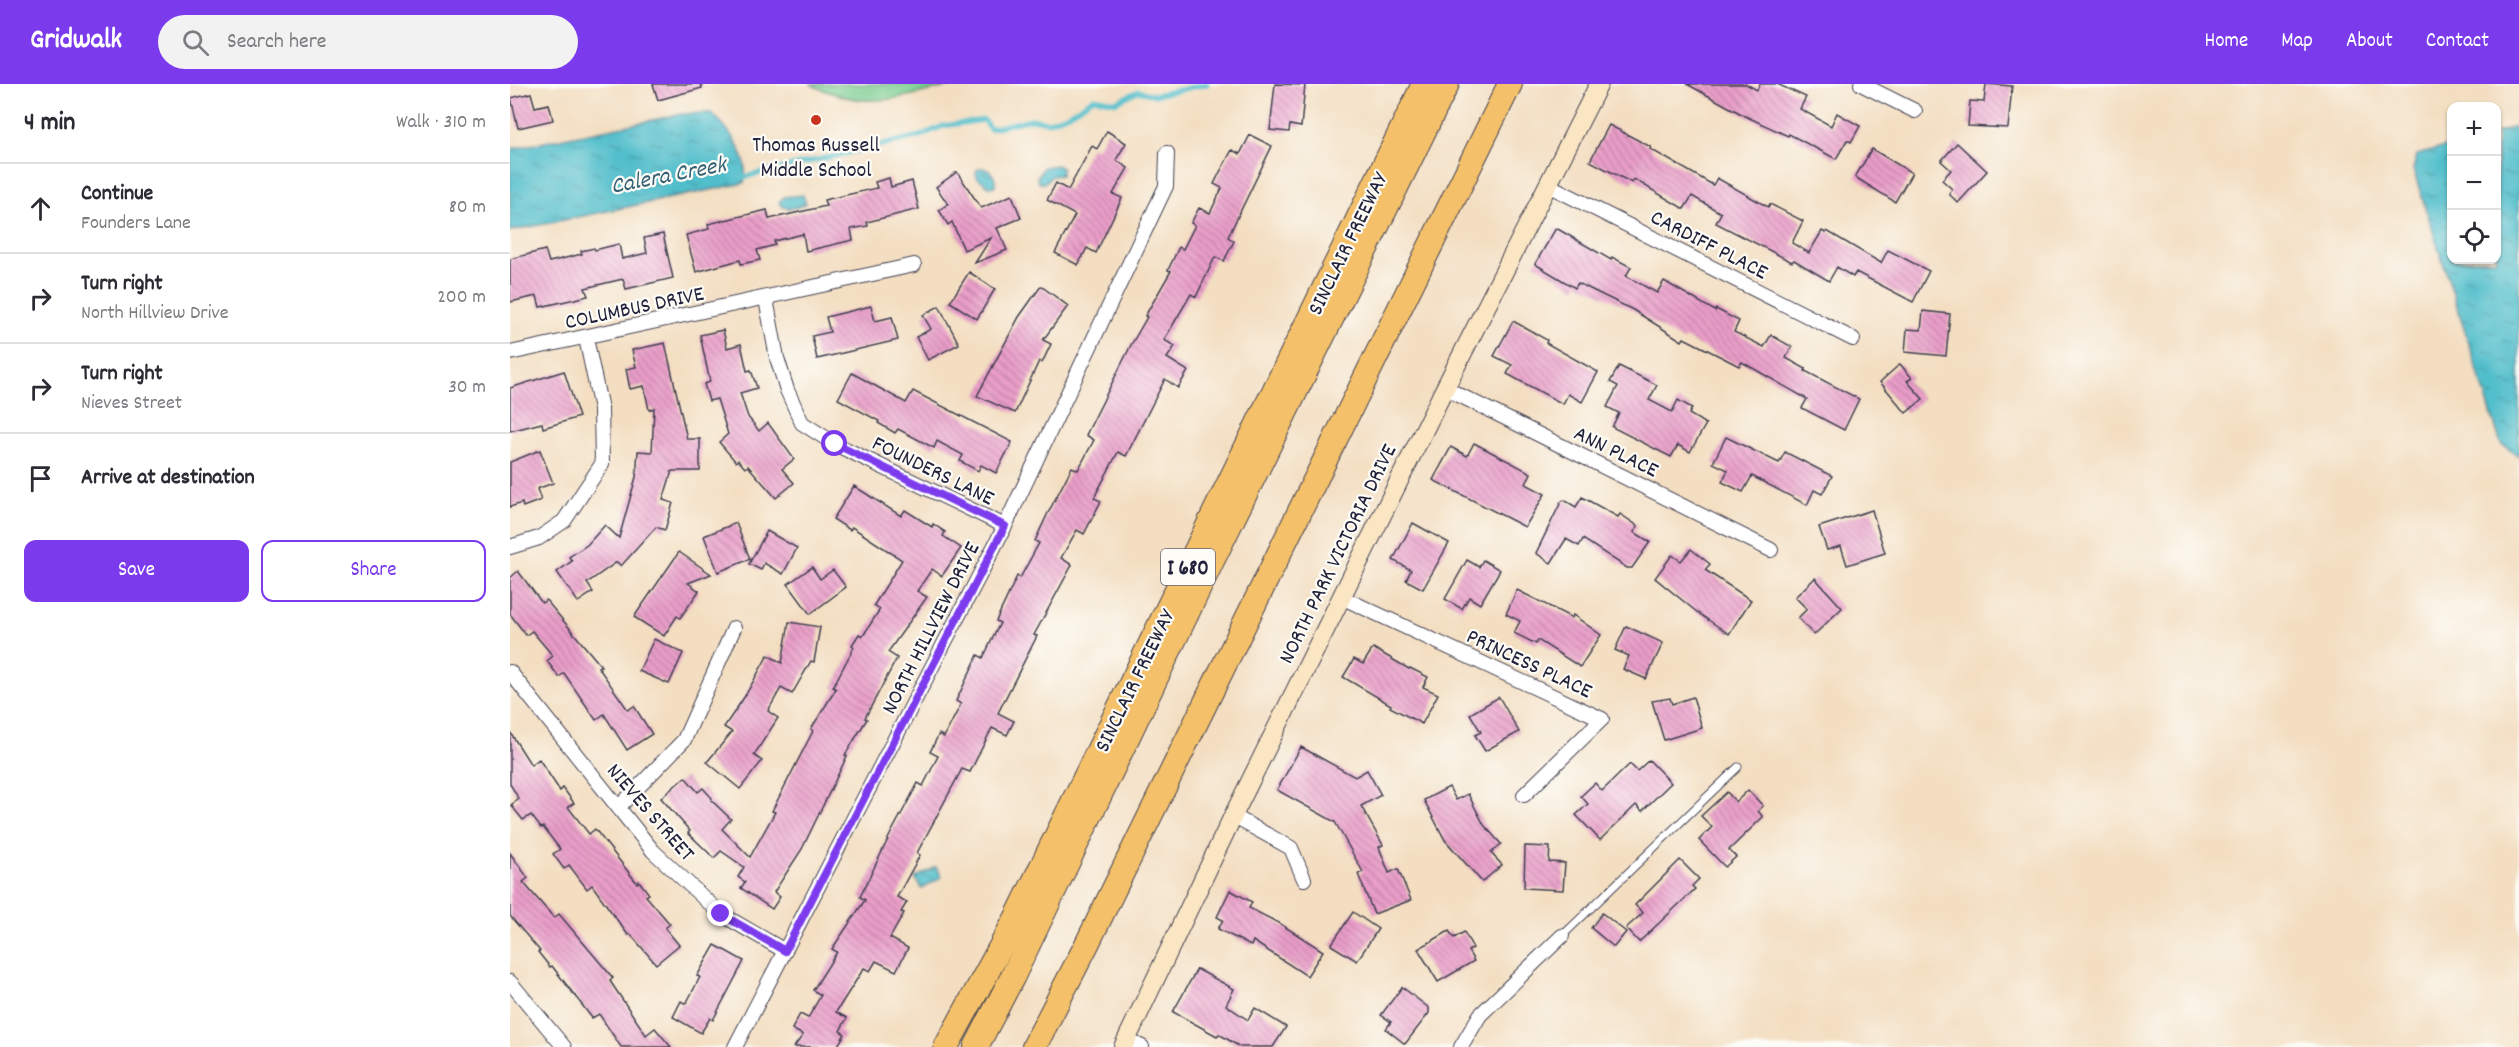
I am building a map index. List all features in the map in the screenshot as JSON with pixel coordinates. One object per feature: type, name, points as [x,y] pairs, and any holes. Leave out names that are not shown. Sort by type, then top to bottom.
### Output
[{"type":"highway","name":"SINCLAIR FREEWAY","points":[[946,1047],[1016,919],[1424,84]]},
{"type":"highway","name":"I 680","points":[[976,1047],[1013,976],[1215,554],[1447,84]]},
{"type":"highway","points":[[1034,1047],[1086,946],[1510,84]]},
{"type":"street","name":"NORTH PARK VICTORIA DRIVE","points":[[1131,1045],[1233,816],[1599,84]]},
{"type":"street","points":[[1861,84],[1915,111]]},
{"type":"street","name":"NORTH HILLVIEW DRIVE","points":[[735,1047],[1005,526],[1166,186],[1167,153]]},
{"type":"street","name":"CARDIFF PLACE","points":[[1548,185],[1853,339]]},
{"type":"street","name":"COLUMBUS DRIVE","points":[[510,353],[914,265]]},
{"type":"street","name":"FOUNDERS LANE","points":[[766,299],[777,358],[786,390],[802,423],[835,444],[1005,526]]},
{"type":"street","points":[[510,547],[539,538],[564,521],[602,464],[601,409],[586,338]]},
{"type":"street","name":"ANN PLACE","points":[[1445,388],[1771,550]]},
{"type":"street","name":"PRINCESS PLACE","points":[[1341,597],[1602,719],[1524,795]]},
{"type":"street","points":[[619,807],[684,740],[734,628]]},
{"type":"street","name":"NIEVES STREET","points":[[510,672],[653,851],[721,914],[785,951]]},
{"type":"street","points":[[1233,816],[1291,848],[1304,879]]},
{"type":"street","points":[[1461,1047],[1480,1015],[1562,936]]},
{"type":"street","points":[[510,982],[564,1047]]},
{"type":"lane","points":[[1562,936],[1738,767]]},
{"type":"green space","points":[[810,84],[960,84],[884,100],[867,100],[831,93]]},
{"type":"water","points":[[711,113],[727,129],[740,150],[745,166],[744,183],[510,231],[510,149],[682,114]]},
{"type":"water","points":[[2519,126],[2519,456],[2501,444],[2413,169],[2417,155],[2447,146],[2447,264],[2501,264],[2501,131]]},
{"type":"water","points":[[1057,165],[1062,168],[1061,175],[1052,176],[1044,183],[1039,183],[1037,177],[1044,167]]},
{"type":"water","points":[[980,168],[992,174],[995,186],[990,187],[977,177],[976,171]]},
{"type":"water","points":[[803,195],[806,203],[799,206],[787,208],[779,202],[784,197]]},
{"type":"water","points":[[936,867],[942,877],[922,889],[915,878]]},
{"type":"building","points":[[653,84],[701,84],[702,88],[658,100]]},
{"type":"building","points":[[1275,84],[1305,85],[1301,127],[1290,125],[1289,132],[1270,130]]},
{"type":"building","points":[[1687,84],[1746,84],[1757,90],[1760,84],[1777,84],[1806,97],[1800,109],[1831,126],[1837,113],[1860,126],[1851,142],[1847,140],[1836,159],[1789,134],[1788,136],[1745,116]]},
{"type":"building","points":[[1986,84],[2012,86],[2008,128],[1968,126],[1970,101],[1984,102]]},
{"type":"building","points":[[531,93],[535,107],[549,104],[553,120],[518,128],[511,98]]},
{"type":"building","points":[[1609,125],[1651,147],[1650,149],[1713,185],[1717,178],[1768,207],[1770,204],[1803,221],[1792,243],[1809,253],[1822,231],[1826,233],[1827,231],[1881,263],[1888,250],[1929,271],[1913,302],[1856,272],[1853,277],[1837,267],[1829,281],[1794,260],[1792,262],[1716,223],[1721,213],[1692,196],[1684,209],[1634,179],[1632,183],[1590,161]]},
{"type":"building","points":[[1107,131],[1126,143],[1116,160],[1128,168],[1113,194],[1122,198],[1096,253],[1087,248],[1078,265],[1055,253],[1075,215],[1047,200],[1056,183],[1068,190],[1092,146],[1097,149]]},
{"type":"building","points":[[1250,135],[1272,146],[1228,237],[1234,241],[1224,261],[1215,257],[1196,297],[1191,294],[1164,340],[1175,346],[1167,358],[1188,371],[1178,388],[1165,379],[1126,456],[1118,452],[1094,498],[1101,501],[1084,534],[1077,530],[1061,558],[1072,565],[1034,635],[1037,636],[998,713],[1014,721],[1007,735],[992,728],[970,772],[962,769],[917,853],[920,855],[897,897],[907,902],[901,912],[904,913],[890,938],[908,948],[896,971],[876,961],[870,971],[864,968],[836,1012],[847,1018],[840,1031],[845,1034],[837,1047],[794,1047],[803,1035],[792,1029],[800,1014],[808,1018],[821,995],[813,990],[837,952],[832,949],[865,900],[860,897],[891,833],[918,783],[923,786],[938,756],[930,752],[939,734],[944,737],[961,704],[956,701],[978,655],[983,658],[1000,623],[996,621],[1017,576],[1020,578],[1039,543],[1035,541],[1072,467],[1078,470],[1094,440],[1086,435],[1147,317],[1145,316],[1171,271],[1168,270],[1179,247],[1183,249],[1195,225],[1191,223],[1199,208],[1210,213],[1222,188],[1214,184],[1221,170],[1232,150],[1240,154]]},
{"type":"building","points":[[1957,143],[1987,171],[1958,203],[1949,194],[1952,189],[1942,180],[1951,170],[1941,161]]},
{"type":"building","points":[[1872,149],[1912,173],[1895,202],[1855,177]]},
{"type":"building","points":[[957,172],[981,208],[1012,195],[1021,218],[997,228],[1007,250],[975,263],[991,238],[964,250],[952,222],[948,225],[939,210],[948,204],[936,187]]},
{"type":"building","points":[[889,178],[891,187],[912,181],[919,209],[867,222],[868,226],[851,229],[853,240],[806,251],[803,234],[774,241],[775,245],[757,250],[760,260],[741,264],[740,260],[696,272],[686,235],[709,229],[708,224],[767,210],[769,219],[826,206],[824,200],[877,188],[875,182]]},
{"type":"building","points":[[1556,228],[1611,260],[1612,257],[1631,267],[1626,276],[1657,293],[1664,281],[1715,311],[1716,309],[1739,321],[1734,332],[1764,347],[1771,335],[1792,347],[1786,358],[1806,369],[1805,371],[1859,399],[1844,430],[1802,408],[1807,399],[1742,362],[1739,366],[1684,338],[1682,341],[1633,310],[1578,283],[1575,288],[1535,264]]},
{"type":"building","points":[[663,234],[673,278],[626,289],[623,279],[585,288],[588,296],[540,307],[537,296],[510,302],[510,259],[545,250],[549,262],[582,254],[581,251],[619,244],[622,259],[647,253],[644,238]]},
{"type":"building","points":[[969,272],[995,289],[977,319],[950,302]]},
{"type":"building","points":[[1041,286],[1068,306],[1043,340],[1051,344],[1042,363],[1039,361],[1015,413],[977,396],[1019,317]]},
{"type":"building","points":[[871,306],[875,321],[892,317],[898,340],[817,359],[812,336],[830,332],[826,317]]},
{"type":"building","points":[[939,306],[959,344],[928,360],[916,337],[931,329],[923,315]]},
{"type":"building","points":[[1923,311],[1950,314],[1946,356],[1905,352],[1907,329],[1921,330]]},
{"type":"building","points":[[1513,321],[1547,340],[1546,343],[1598,372],[1582,402],[1568,394],[1563,404],[1507,374],[1512,365],[1494,356]]},
{"type":"building","points":[[723,330],[727,348],[741,344],[747,371],[751,370],[757,388],[740,393],[748,417],[759,431],[768,423],[794,459],[782,469],[794,483],[776,498],[748,466],[745,468],[738,460],[736,462],[719,442],[728,434],[717,399],[709,401],[704,384],[710,382],[700,335]]},
{"type":"building","points":[[665,343],[687,439],[700,439],[700,471],[672,471],[663,500],[673,503],[665,530],[656,527],[621,566],[617,562],[587,583],[593,592],[578,602],[557,572],[572,561],[569,557],[587,545],[605,525],[619,538],[636,477],[638,451],[652,452],[654,408],[649,410],[644,386],[630,389],[626,369],[636,367],[632,350]]},
{"type":"building","points":[[1900,364],[1912,378],[1907,381],[1923,399],[1906,413],[1880,382]]},
{"type":"building","points":[[1619,366],[1657,385],[1649,400],[1672,412],[1678,400],[1692,408],[1689,414],[1706,424],[1690,452],[1678,445],[1671,457],[1612,427],[1619,413],[1607,407],[1618,386],[1610,382]]},
{"type":"building","points":[[564,371],[579,417],[543,428],[542,423],[510,431],[510,388]]},
{"type":"building","points":[[852,373],[906,403],[913,391],[1012,442],[996,473],[981,465],[978,471],[960,461],[963,455],[937,441],[934,448],[898,429],[895,433],[878,423],[879,421],[838,399]]},
{"type":"building","points":[[1726,437],[1779,463],[1785,452],[1832,476],[1822,494],[1814,490],[1807,505],[1752,476],[1743,492],[1722,482],[1728,470],[1713,463]]},
{"type":"building","points":[[1474,443],[1531,473],[1526,484],[1545,494],[1525,527],[1433,480],[1451,447],[1467,456]]},
{"type":"building","points":[[540,450],[553,483],[537,489],[541,500],[523,507],[522,503],[510,507],[510,462]]},
{"type":"building","points":[[854,486],[901,516],[905,510],[932,527],[933,524],[945,532],[943,536],[961,548],[942,576],[932,569],[917,591],[927,597],[888,652],[897,658],[865,718],[867,719],[845,755],[847,756],[802,849],[774,892],[780,897],[772,909],[741,888],[745,882],[738,877],[744,867],[721,851],[714,858],[688,833],[690,831],[661,798],[685,777],[698,792],[703,788],[712,798],[711,800],[731,819],[722,829],[750,857],[775,812],[772,811],[813,731],[811,729],[836,689],[833,687],[854,647],[852,645],[859,634],[863,636],[880,609],[874,605],[902,560],[852,527],[850,530],[833,519]]},
{"type":"building","points":[[1582,497],[1618,517],[1620,514],[1638,526],[1634,532],[1650,542],[1632,568],[1627,568],[1583,539],[1579,546],[1566,539],[1551,563],[1536,553],[1561,502],[1564,500],[1576,507]]},
{"type":"building","points":[[1872,510],[1885,553],[1847,565],[1841,546],[1827,550],[1819,527]]},
{"type":"building","points":[[736,523],[750,559],[718,572],[704,536]]},
{"type":"building","points":[[1413,523],[1449,543],[1423,589],[1406,580],[1411,570],[1393,560]]},
{"type":"building","points":[[767,531],[797,548],[783,574],[764,563],[761,570],[749,564]]},
{"type":"building","points":[[1691,549],[1710,564],[1705,570],[1751,600],[1729,634],[1698,613],[1655,578],[1672,555],[1681,561]]},
{"type":"building","points":[[679,552],[711,574],[688,583],[699,591],[680,618],[677,616],[664,636],[634,617]]},
{"type":"building","points":[[1467,560],[1479,567],[1483,560],[1500,570],[1480,604],[1469,597],[1462,609],[1445,599]]},
{"type":"building","points":[[812,567],[820,579],[833,570],[846,587],[810,614],[788,584]]},
{"type":"building","points":[[518,571],[542,603],[546,600],[601,666],[598,667],[628,710],[634,706],[652,734],[627,750],[604,714],[596,720],[564,673],[559,677],[547,661],[553,656],[532,631],[526,635],[510,614],[510,578]]},
{"type":"building","points":[[1815,578],[1842,608],[1814,635],[1798,618],[1807,609],[1795,597]]},
{"type":"building","points":[[1517,590],[1572,618],[1573,615],[1601,635],[1580,667],[1538,640],[1536,644],[1514,633],[1520,621],[1506,614]]},
{"type":"building","points":[[789,622],[820,627],[814,662],[811,661],[792,694],[781,688],[768,711],[778,718],[754,755],[762,761],[740,789],[707,762],[732,732],[724,727],[768,655],[782,663]]},
{"type":"building","points":[[1626,626],[1663,643],[1646,679],[1623,669],[1629,656],[1615,650]]},
{"type":"building","points":[[654,639],[683,653],[669,684],[639,671]]},
{"type":"building","points":[[1373,648],[1428,677],[1423,687],[1438,694],[1422,724],[1343,677],[1354,659],[1363,664]]},
{"type":"building","points":[[1499,697],[1519,732],[1485,751],[1475,735],[1481,732],[1470,714]]},
{"type":"building","points":[[1693,697],[1702,728],[1664,740],[1652,701],[1670,698],[1672,704]]},
{"type":"building","points":[[510,732],[531,765],[539,759],[560,791],[563,788],[574,803],[568,807],[589,834],[595,829],[637,883],[639,881],[649,894],[646,896],[670,924],[665,928],[679,945],[656,964],[630,934],[628,935],[592,885],[587,889],[569,865],[564,869],[553,854],[560,849],[543,827],[541,828],[531,815],[523,820],[511,805],[519,799],[510,784]]},
{"type":"building","points":[[1301,747],[1355,777],[1367,770],[1381,795],[1361,806],[1383,845],[1379,847],[1389,873],[1398,869],[1411,900],[1374,914],[1358,874],[1363,872],[1335,822],[1277,790]]},
{"type":"building","points":[[1649,760],[1671,783],[1642,811],[1636,805],[1600,840],[1576,815],[1588,804],[1581,796],[1595,783],[1602,791],[1630,764],[1637,771]]},
{"type":"building","points":[[1449,787],[1456,800],[1468,794],[1484,825],[1501,844],[1491,853],[1502,865],[1482,882],[1445,840],[1424,800]]},
{"type":"building","points":[[1748,790],[1763,806],[1758,811],[1763,817],[1729,850],[1736,857],[1725,867],[1699,840],[1712,827],[1701,816],[1727,792],[1736,802]]},
{"type":"building","points":[[1525,846],[1550,847],[1549,862],[1565,863],[1563,890],[1524,888]]},
{"type":"building","points":[[510,853],[528,878],[523,882],[554,918],[559,914],[613,978],[610,981],[646,1035],[655,1028],[671,1047],[621,1047],[599,1014],[592,1018],[510,916]]},
{"type":"building","points":[[1680,860],[1699,879],[1692,886],[1695,889],[1639,942],[1626,928],[1643,913],[1635,905]]},
{"type":"building","points":[[1230,890],[1252,902],[1249,908],[1279,923],[1323,951],[1307,976],[1253,941],[1251,946],[1218,929],[1223,920],[1217,917]]},
{"type":"building","points":[[1353,912],[1378,929],[1357,961],[1331,945]]},
{"type":"building","points":[[1602,913],[1626,932],[1614,947],[1591,928]]},
{"type":"building","points":[[1449,931],[1454,938],[1464,932],[1473,948],[1468,951],[1474,961],[1438,982],[1418,949]]},
{"type":"building","points":[[715,945],[744,961],[713,1020],[710,1018],[701,1033],[673,1017],[681,1001],[686,1004],[700,977],[697,976]]},
{"type":"building","points":[[1197,969],[1234,989],[1226,1005],[1248,1020],[1255,1008],[1286,1027],[1273,1047],[1240,1047],[1173,1012]]},
{"type":"building","points":[[1402,987],[1429,1008],[1429,1013],[1405,1044],[1386,1029],[1391,1022],[1381,1015]]},
{"type":"waterway","name":"Calera Creek","points":[[740,178],[920,136],[943,126],[984,120],[990,129],[1031,119],[1048,122],[1069,114],[1094,98],[1116,102],[1138,91],[1155,95],[1207,84]]},
{"type":"place","name":"Thomas Russell Middle School","points":[[816,120]]},
{"type":"route","points":[[721,914],[785,951],[1005,526],[835,444]]}]
